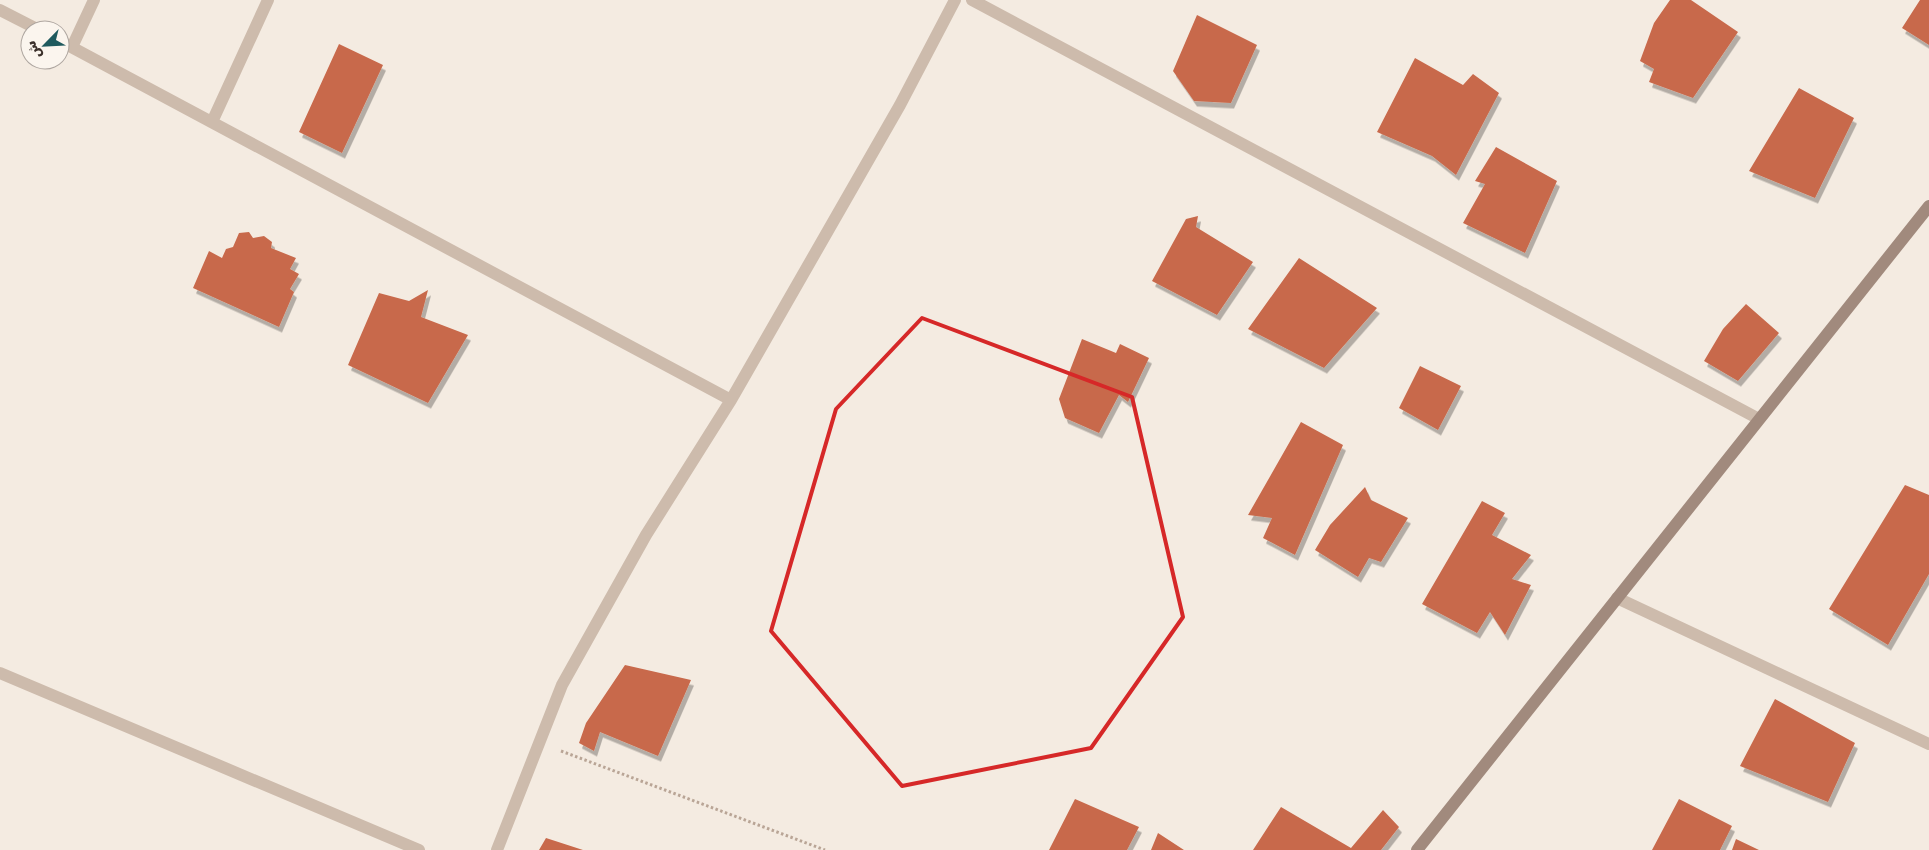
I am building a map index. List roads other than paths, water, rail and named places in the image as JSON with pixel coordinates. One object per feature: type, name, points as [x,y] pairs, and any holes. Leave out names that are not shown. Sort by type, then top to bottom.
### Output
[{"type":"street","points":[[94,0],[72,47],[731,400]]},
{"type":"street","points":[[212,122],[268,0]]},
{"type":"street","points":[[497,850],[562,685],[641,544],[731,400],[896,113],[955,0]]},
{"type":"street","points":[[972,0],[1759,419]]},
{"type":"street","points":[[0,10],[20,20]]},
{"type":"street","points":[[1417,850],[1929,206]]},
{"type":"street","points":[[1617,598],[1929,744]]},
{"type":"street","points":[[0,673],[419,850]]}]
